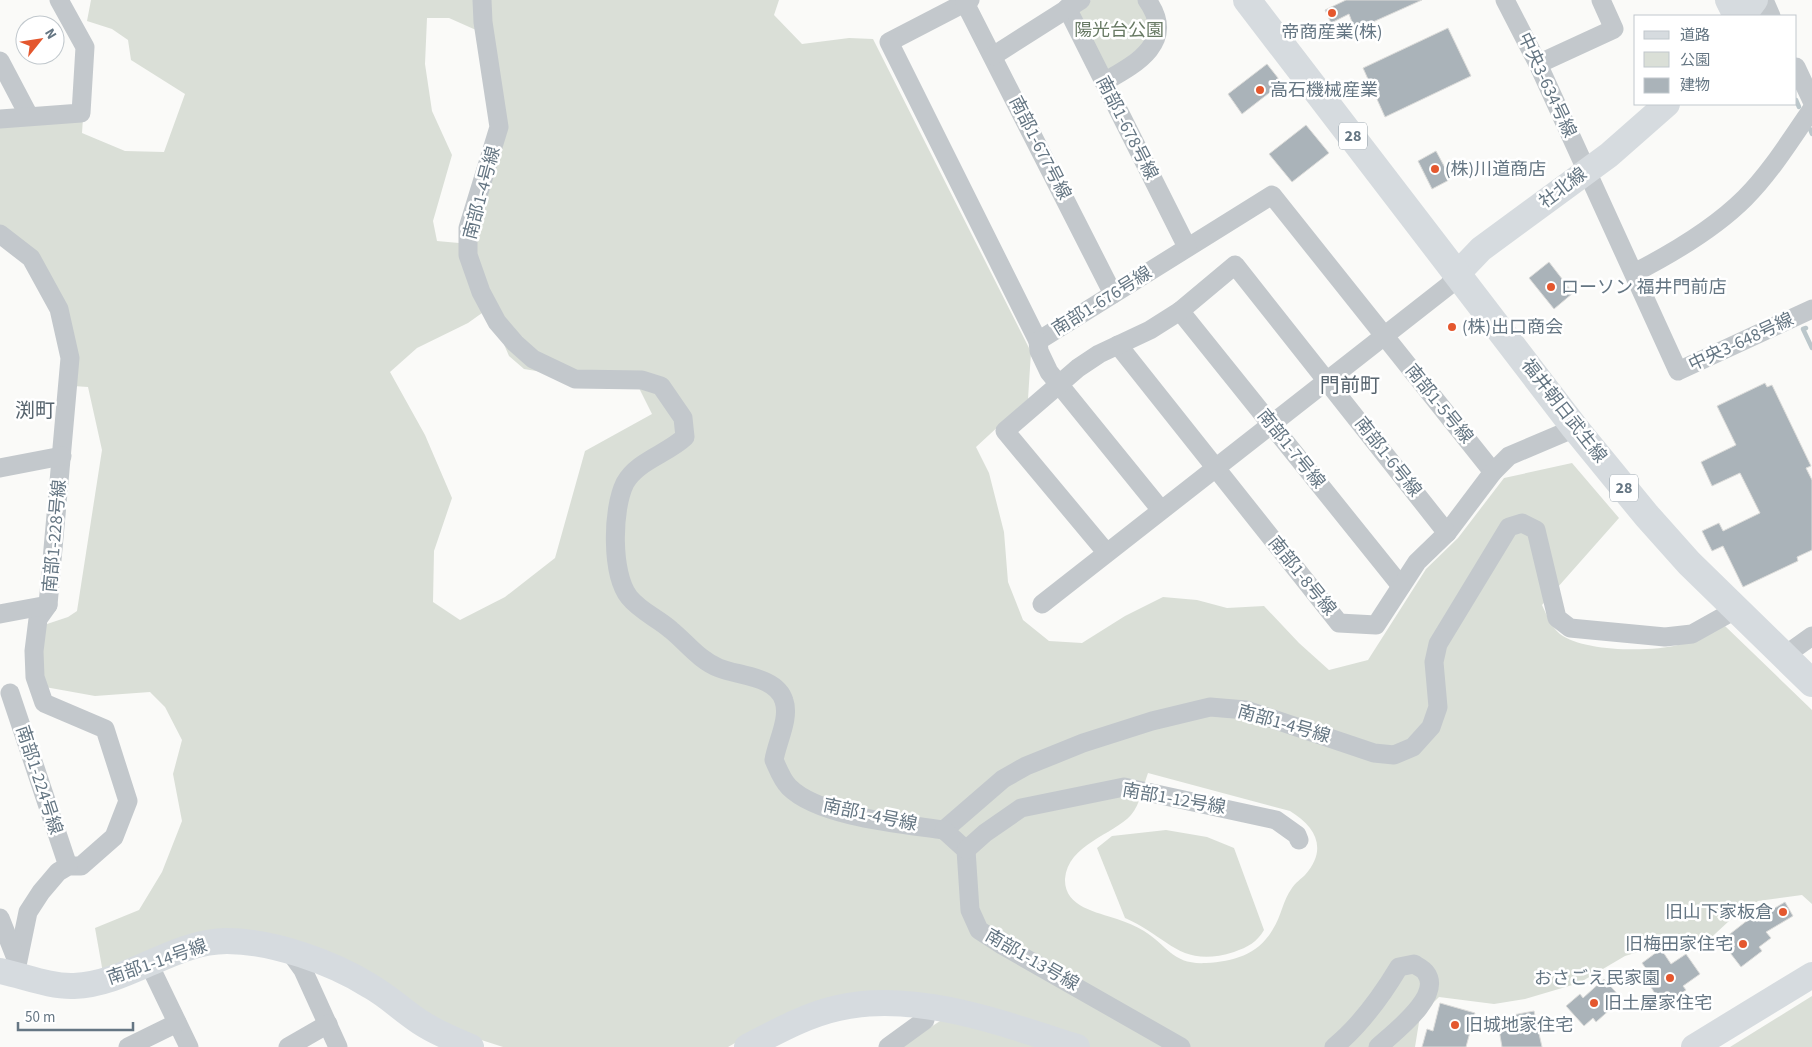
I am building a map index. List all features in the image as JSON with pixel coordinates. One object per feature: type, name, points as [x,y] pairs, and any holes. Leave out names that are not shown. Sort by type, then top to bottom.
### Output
[{"type":"main road","name":"福井朝日武生線","points":[[1247,0],[1576,428],[1647,516],[1689,564],[1812,683]]},
{"type":"street","points":[[0,119],[81,113],[85,47],[59,0]]},
{"type":"street","name":"南部1-4号線","points":[[482,0],[483,22],[499,127],[468,236],[468,255],[481,292],[497,322],[515,343],[533,359],[575,379],[642,380],[661,386],[684,418],[685,437],[676,446],[637,468],[625,484],[618,516],[615,548],[620,580],[629,597],[645,613],[669,628],[696,654],[718,667],[763,681],[779,691],[784,701],[785,715],[774,760],[787,786],[803,799],[822,807],[858,815],[944,830],[997,784],[1026,766],[1083,743],[1152,721],[1210,707],[1246,710],[1374,752],[1394,755],[1413,747],[1430,727],[1438,707],[1434,662],[1438,644],[1509,527],[1522,523],[1536,530],[1557,618],[1570,628],[1665,637],[1692,634],[1735,610]]},
{"type":"street","points":[[1104,82],[1146,56],[1154,43],[1157,29],[1151,6],[1147,0]]},
{"type":"street","name":"中央3-634号線","points":[[1505,0],[1538,64],[1586,170]]},
{"type":"street","points":[[1538,64],[1614,29],[1601,0]]},
{"type":"street","name":"南部1-677号線","points":[[968,2],[993,56],[1113,294]]},
{"type":"street","name":"南部1-676号線","points":[[968,2],[889,42],[1038,341],[1272,195],[1384,336]]},
{"type":"street","points":[[993,56],[1074,4]]},
{"type":"street","name":"南部1-678号線","points":[[1074,4],[1104,82],[1187,247]]},
{"type":"street","points":[[0,61],[29,116]]},
{"type":"street","points":[[1797,69],[1812,100]]},
{"type":"street","name":"社北線","points":[[1458,273],[1481,249],[1634,134],[1667,105]]},
{"type":"street","points":[[1634,273],[1685,244],[1745,198],[1766,174],[1812,109]]},
{"type":"street","name":"中央3-648号線","points":[[1586,170],[1678,370],[1811,314]]},
{"type":"street","name":"南部1-228号線","points":[[0,234],[31,258],[59,309],[70,358],[48,605],[38,619],[34,652],[37,686],[44,703],[105,729],[128,801],[114,837],[81,866],[68,866],[58,872],[28,912],[11,969]]},
{"type":"street","name":"南部1-6号線","points":[[1180,311],[1235,265],[1448,533]]},
{"type":"street","points":[[1042,604],[1448,286],[1458,273]]},
{"type":"street","points":[[1106,552],[1005,431],[1085,364],[1118,345],[1150,330],[1180,311]]},
{"type":"street","name":"南部1-7号線","points":[[1180,311],[1401,586]]},
{"type":"street","name":"南部1-5号線","points":[[1384,336],[1493,472]]},
{"type":"street","points":[[1038,341],[1039,351],[1049,372],[1161,510]]},
{"type":"street","name":"南部1-8号線","points":[[1118,345],[1339,623],[1376,625],[1416,562],[1448,533],[1493,472],[1509,456],[1576,428]]},
{"type":"street","points":[[0,468],[62,456]]},
{"type":"street","points":[[0,614],[48,605]]},
{"type":"street","points":[[1784,656],[1812,637]]},
{"type":"street","points":[[5,694],[37,686]]},
{"type":"street","name":"南部1-224号線","points":[[5,694],[68,866]]},
{"type":"street","name":"南部1-12号線","points":[[966,850],[985,833],[1021,808],[1124,787],[1276,820],[1297,835],[1299,840]]},
{"type":"street","points":[[944,830],[966,850]]},
{"type":"street","name":"南部1-13号線","points":[[966,850],[970,910],[979,930],[1181,1047]]},
{"type":"street","points":[[0,918],[11,969]]},
{"type":"street","name":"南部1-14号線","points":[[11,969],[49,983],[74,986],[103,980],[149,964],[191,946],[220,941],[256,944],[290,952],[340,969],[372,987],[421,1022],[471,1047]]},
{"type":"street","points":[[290,952],[303,970],[338,1047]]},
{"type":"street","points":[[149,964],[189,1047]]},
{"type":"street","points":[[1334,1047],[1365,1017],[1384,994],[1399,967],[1414,964],[1426,973],[1430,985],[1425,1002],[1378,1047]]},
{"type":"street","points":[[1694,1047],[1812,975]]},
{"type":"street","points":[[747,1047],[794,1023],[839,1008],[894,1002],[927,1005],[1077,1047]]},
{"type":"street","points":[[888,1047],[925,1020],[927,1005]]},
{"type":"street","points":[[128,1047],[177,1023]]},
{"type":"street","points":[[288,1047],[328,1024]]},
{"type":"green space","points":[[91,0],[779,0],[774,15],[802,44],[849,38],[873,39],[1031,352],[1028,399],[976,447],[989,473],[1004,532],[1008,582],[1023,620],[1049,641],[1082,643],[1125,616],[1163,597],[1197,600],[1227,608],[1264,606],[1299,643],[1329,670],[1368,660],[1426,569],[1458,538],[1504,478],[1572,463],[1619,518],[1542,605],[1550,621],[1560,634],[1571,640],[1618,649],[1651,649],[1678,645],[1725,626],[1812,710],[1812,904],[1802,895],[1758,901],[1729,921],[1702,946],[1667,943],[1625,956],[1579,983],[1525,999],[1494,1004],[1439,997],[1420,1016],[1415,1047],[901,1047],[940,1021],[945,1000],[770,1023],[728,1047],[503,1047],[466,1035],[266,938],[103,973],[95,928],[139,910],[162,872],[182,821],[173,774],[182,740],[165,707],[150,692],[95,696],[45,687],[41,669],[44,625],[68,617],[77,611],[102,450],[88,387],[73,386],[65,308],[0,226],[0,125],[83,118],[82,133],[125,151],[164,152],[185,94],[131,60],[128,40],[112,29],[87,21]],"holes":[[[427,18],[449,18],[476,30],[492,124],[459,243],[437,241],[433,221],[452,155],[432,111],[425,64]],[[482,313],[503,342],[509,356],[524,369],[639,388],[652,414],[585,451],[555,558],[505,597],[460,620],[433,602],[434,551],[452,498],[425,435],[390,372],[417,348],[468,323]],[[1148,773],[1290,811],[1307,824],[1316,839],[1316,856],[1305,875],[1289,893],[1276,924],[1267,938],[1253,951],[1236,958],[1216,962],[1195,963],[1186,961],[1178,958],[1141,929],[1124,921],[1091,911],[1070,896],[1066,888],[1065,879],[1068,867],[1074,857],[1092,841],[1123,822],[1131,815],[1139,801]]]},
{"type":"green space","name":"陽光台公園","points":[[1091,0],[1138,0],[1150,19],[1147,41],[1112,70],[1105,68],[1078,13],[1080,7]]},
{"type":"green space","points":[[1166,830],[1207,837],[1234,848],[1264,930],[1255,941],[1234,952],[1200,957],[1187,954],[1125,918],[1097,848],[1112,836]]},
{"type":"green space","points":[[1812,996],[1812,1047],[1730,1047]]},
{"type":"building","points":[[1346,0],[1422,0],[1355,30],[1349,14],[1331,23],[1325,10]]},
{"type":"building","points":[[1448,28],[1471,76],[1385,117],[1363,68]]},
{"type":"building","points":[[1267,64],[1282,83],[1242,114],[1228,94]]},
{"type":"building","points":[[1306,125],[1329,153],[1292,182],[1269,154]]},
{"type":"building","points":[[1436,151],[1451,179],[1432,189],[1418,161]]},
{"type":"building","points":[[1549,262],[1573,293],[1554,309],[1529,278]]},
{"type":"building","points":[[1765,383],[1767,387],[1772,385],[1811,466],[1806,468],[1812,480],[1812,550],[1797,557],[1798,561],[1743,587],[1723,546],[1712,551],[1702,531],[1719,523],[1723,531],[1760,513],[1740,473],[1712,486],[1701,462],[1736,445],[1717,406]]},
{"type":"building","name":"旧梅田家住宅","points":[[1785,902],[1793,916],[1766,932],[1771,938],[1759,947],[1762,951],[1741,967],[1721,941],[1753,916],[1756,919]]},
{"type":"building","points":[[1661,949],[1671,964],[1686,954],[1700,974],[1683,986],[1686,990],[1668,1002],[1664,997],[1659,1000],[1649,984],[1654,980],[1642,963]]},
{"type":"building","name":"旧土屋家住宅","points":[[1604,979],[1622,999],[1596,1022],[1593,1018],[1584,1026],[1566,1006],[1580,994],[1583,998]]},
{"type":"building","name":"旧城地家住宅","points":[[1440,1003],[1475,1013],[1466,1047],[1422,1047],[1427,1029],[1433,1031]]},
{"type":"building","points":[[1534,1011],[1542,1047],[1502,1047],[1497,1018]]},
{"type":"waterway","points":[[1797,102],[1799,107]]},
{"type":"waterway","points":[[1810,129],[1812,134]]},
{"type":"waterway","points":[[1806,328],[1803,329],[1812,348]]},
{"type":"place","name":"帝商産業(株)","points":[[1332,13]]},
{"type":"place","name":"高石機械産業","points":[[1260,90]]},
{"type":"place","name":"(株)川道商店","points":[[1435,169]]},
{"type":"place","name":"ローソン 福井門前店","points":[[1551,287]]},
{"type":"place","name":"(株)出口商会","points":[[1452,327]]},
{"type":"place","name":"旧山下家板倉","points":[[1783,912]]},
{"type":"place","name":"旧梅田家住宅","points":[[1743,944]]},
{"type":"place","name":"おさごえ民家園","points":[[1670,978]]},
{"type":"place","name":"旧土屋家住宅","points":[[1594,1003]]},
{"type":"place","name":"旧城地家住宅","points":[[1455,1025]]},
{"type":"district","name":"門前町","points":[[1350,386]]},
{"type":"district","name":"渕町","points":[[35,411]]}]
